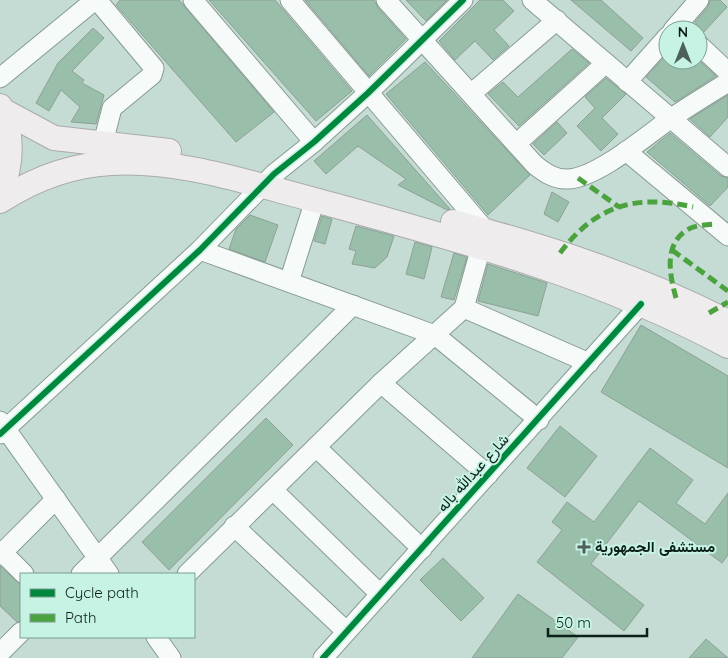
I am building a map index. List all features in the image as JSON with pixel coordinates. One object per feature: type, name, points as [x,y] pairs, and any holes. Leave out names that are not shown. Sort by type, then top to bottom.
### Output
[{"type":"main road","points":[[1,108],[32,128],[54,138],[148,147],[483,239],[641,304],[728,346]]},
{"type":"main road","points":[[0,190],[9,161],[9,135],[1,108]]},
{"type":"main road","points":[[0,201],[42,178],[74,168],[110,163],[142,162],[268,180],[315,200],[601,267],[650,286],[728,322]]},
{"type":"street","points":[[0,78],[96,0],[154,68],[152,75],[112,108],[103,143]]},
{"type":"street","points":[[193,0],[314,142]]},
{"type":"street","points":[[188,573],[380,383],[464,308],[483,239],[368,93],[290,0]]},
{"type":"street","points":[[386,0],[472,93],[534,165],[546,174],[568,179],[591,172],[626,151],[672,118],[728,82]]},
{"type":"street","points":[[108,573],[56,499],[2,428],[200,250],[268,180],[314,142],[368,93],[463,0]]},
{"type":"street","points":[[532,0],[728,167]]},
{"type":"street","points":[[684,20],[699,0]]},
{"type":"street","points":[[472,93],[557,20]]},
{"type":"street","points":[[627,82],[658,49]]},
{"type":"street","points":[[708,53],[728,72]]},
{"type":"street","points":[[516,144],[606,63]]},
{"type":"street","points":[[626,151],[728,236]]},
{"type":"street","points":[[289,282],[315,200]]},
{"type":"street","points":[[200,250],[435,335],[539,420]]},
{"type":"street","name":"شارع عبدالله باله","points":[[323,658],[346,630],[539,420],[641,304]]},
{"type":"street","points":[[82,573],[353,305]]},
{"type":"street","points":[[464,308],[589,363]]},
{"type":"street","points":[[380,383],[488,475]]},
{"type":"street","points":[[316,447],[422,549]]},
{"type":"street","points":[[273,490],[380,594]]},
{"type":"street","points":[[23,573],[1,554],[56,499]]},
{"type":"street","points":[[234,526],[346,630]]},
{"type":"street","points":[[4,658],[0,654],[20,633]]},
{"type":"street","points":[[157,638],[171,658]]},
{"type":"building","points":[[120,0],[179,0],[274,112],[236,142],[116,5]]},
{"type":"building","points":[[209,0],[275,0],[352,91],[316,121]]},
{"type":"building","points":[[305,0],[374,0],[378,8],[406,39],[369,76]]},
{"type":"building","points":[[406,0],[447,0],[426,21]]},
{"type":"building","points":[[480,0],[503,0],[514,11],[494,30],[509,46],[493,60],[475,41],[455,60],[439,41]]},
{"type":"building","points":[[571,0],[601,0],[643,38],[631,51]]},
{"type":"building","points":[[710,0],[720,0],[727,7],[708,28],[708,20],[697,20],[708,7]]},
{"type":"building","points":[[93,28],[104,38],[72,71],[84,80],[82,83],[104,95],[96,124],[71,122],[80,107],[61,90],[49,111],[36,103],[58,63]]},
{"type":"building","points":[[572,49],[589,63],[519,126],[488,94],[503,82],[518,97]]},
{"type":"building","points":[[425,62],[530,175],[488,215],[386,94]]},
{"type":"building","points":[[658,64],[658,70],[708,70],[708,68],[716,76],[675,102],[646,77]]},
{"type":"building","points":[[606,78],[626,94],[602,118],[618,134],[601,151],[577,126],[595,108],[585,97]]},
{"type":"building","points":[[728,95],[728,117],[710,137],[690,119]]},
{"type":"building","points":[[367,115],[450,209],[447,210],[398,185],[406,179],[358,146],[326,174],[314,161]]},
{"type":"building","points":[[557,122],[567,133],[544,155],[533,144]]},
{"type":"building","points":[[670,133],[721,176],[728,178],[728,187],[710,206],[647,152]]},
{"type":"building","points":[[552,192],[569,202],[558,222],[544,214]]},
{"type":"building","points":[[250,215],[278,225],[265,262],[229,249],[236,229]]},
{"type":"building","points":[[322,216],[332,219],[325,244],[314,241]]},
{"type":"building","points":[[356,226],[394,236],[387,257],[375,268],[352,264],[356,251],[349,249]]},
{"type":"building","points":[[415,242],[432,247],[424,279],[406,274]]},
{"type":"building","points":[[454,253],[467,257],[454,300],[441,297]]},
{"type":"building","points":[[488,264],[547,283],[538,316],[478,301]]},
{"type":"building","points":[[641,325],[728,376],[728,468],[601,392]]},
{"type":"building","points":[[266,418],[293,445],[169,570],[142,542]]},
{"type":"building","points":[[560,426],[597,456],[565,497],[527,468]]},
{"type":"building","points":[[650,448],[693,480],[676,503],[705,524],[728,493],[728,555],[722,563],[639,501],[591,564],[644,605],[624,631],[537,562],[562,530],[552,522],[567,502],[594,522]]},
{"type":"building","points":[[443,558],[484,598],[461,621],[420,580]]},
{"type":"building","points":[[0,566],[20,584],[20,621],[17,622],[0,606]]},
{"type":"building","points":[[518,594],[578,637],[562,658],[472,658]]},
{"type":"building","points":[[706,639],[728,658],[689,658]]},
{"type":"marked path","points":[[578,178],[619,207]]},
{"type":"marked path","points":[[560,253],[588,224],[603,214],[619,207],[635,203],[653,202],[693,207]]},
{"type":"marked path","points":[[676,298],[670,261],[674,244],[679,236],[690,228],[714,224]]},
{"type":"marked path","points":[[672,250],[728,291]]},
{"type":"marked path","points":[[709,313],[728,302]]},
{"type":"cycle path","points":[[0,434],[200,250],[274,174],[314,142],[368,93],[463,0]]},
{"type":"cycle path","points":[[323,658],[641,304]]},
{"type":"place","name":"مستشفى الجمهورية","points":[[584,547]]}]
